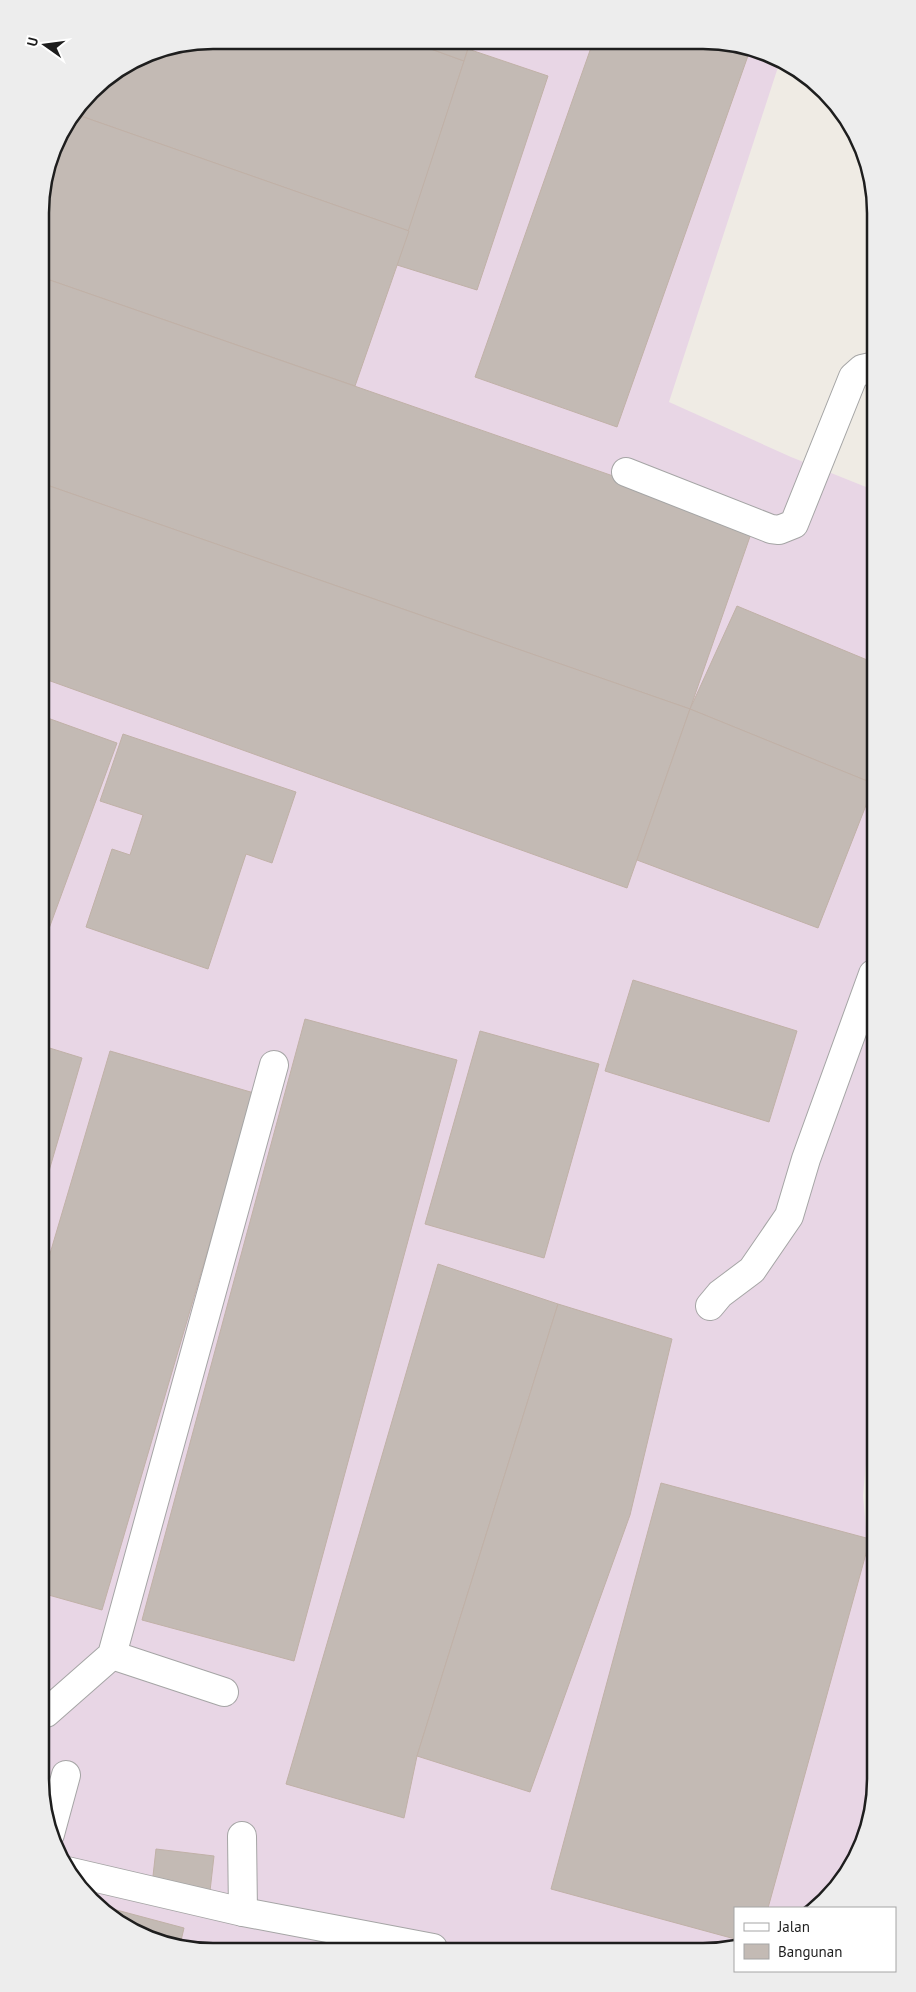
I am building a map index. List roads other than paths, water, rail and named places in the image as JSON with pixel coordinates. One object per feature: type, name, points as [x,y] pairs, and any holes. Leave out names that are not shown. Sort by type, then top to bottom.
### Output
[{"type":"lane","points":[[626,472],[771,529],[779,530],[794,524],[853,376],[867,368]]},
{"type":"lane","points":[[710,1306],[720,1294],[752,1270],[789,1216],[806,1159],[867,991]]},
{"type":"lane","points":[[49,1710],[112,1655],[274,1065]]},
{"type":"lane","points":[[112,1655],[224,1692]]},
{"type":"lane","points":[[54,1820],[66,1775]]},
{"type":"lane","points":[[242,1836],[243,1912]]},
{"type":"lane","points":[[79,1874],[243,1912],[407,1943]]}]
